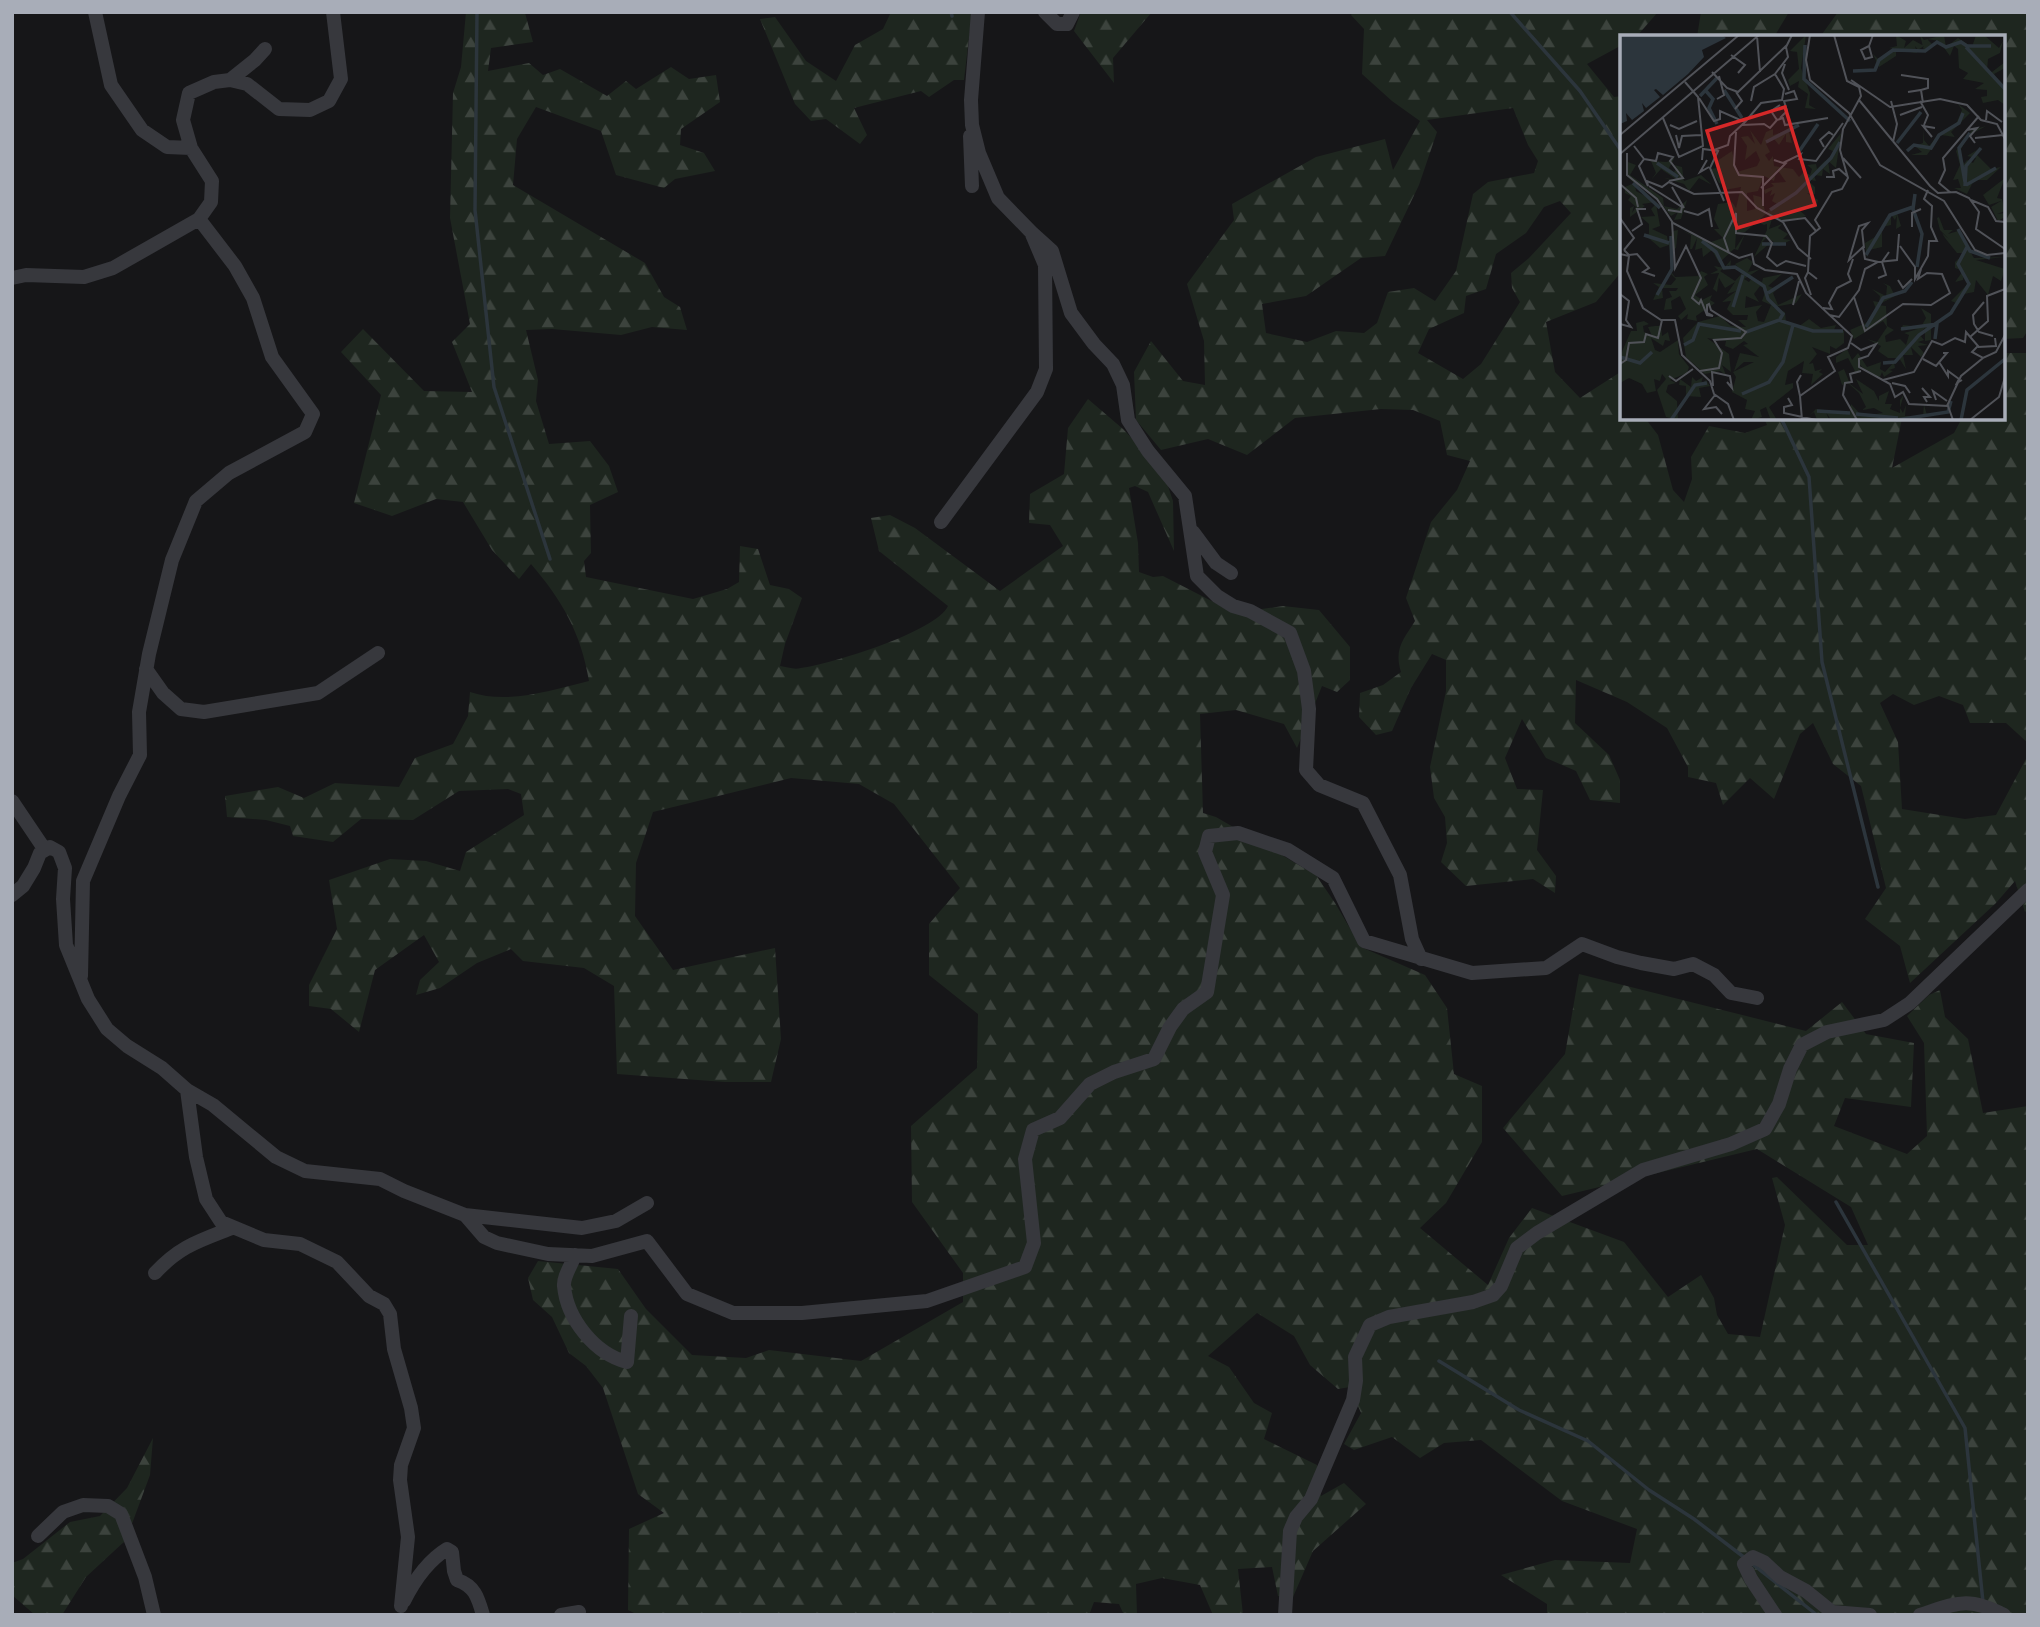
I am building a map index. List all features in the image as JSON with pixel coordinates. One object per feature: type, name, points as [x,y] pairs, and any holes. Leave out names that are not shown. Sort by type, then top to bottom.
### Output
[{"type":"street","points":[[95,12],[111,85],[142,130],[167,147],[191,148]]},
{"type":"street","points":[[12,278],[26,275],[84,276],[113,268],[199,219],[211,202],[212,181],[191,148],[183,120],[189,93],[214,82],[230,80],[247,84],[279,109],[310,110],[330,101],[341,79],[333,12]]},
{"type":"street","points":[[978,12],[971,100],[972,125],[979,153],[998,198],[1052,250],[1071,313],[1113,364],[1123,385],[1128,420],[1148,451],[1185,496],[1197,576],[1217,596],[1233,606],[1250,611],[1290,633],[1304,671],[1309,709],[1306,770],[1319,785],[1363,803],[1400,875],[1412,939],[1422,959]]},
{"type":"street","points":[[1045,12],[1056,24],[1067,24],[1073,12]]},
{"type":"street","points":[[230,80],[265,49]]},
{"type":"street","points":[[972,125],[968,144],[972,186]]},
{"type":"street","points":[[81,978],[83,881],[139,755],[139,712],[146,669],[172,560],[195,500],[229,473],[305,432],[313,414],[272,357],[253,298],[235,266],[199,219]]},
{"type":"street","points":[[941,522],[1037,392],[1046,369],[1045,265],[1031,232]]},
{"type":"street","points":[[1190,528],[1216,563],[1231,573]]},
{"type":"street","points":[[146,669],[163,692],[181,709],[204,712],[318,693],[378,653]]},
{"type":"street","points":[[12,801],[45,850]]},
{"type":"street","points":[[465,1215],[484,1237],[497,1243],[548,1254],[592,1256],[647,1241],[687,1294],[733,1313],[802,1313],[927,1301],[1025,1267],[1034,1243],[1025,1159],[1033,1130],[1060,1118],[1090,1084],[1114,1072],[1154,1059],[1183,1009],[1207,992],[1223,895],[1205,852],[1209,836],[1238,833],[1288,850],[1333,878],[1364,941],[1422,959],[1472,973],[1546,968],[1582,944],[1617,957],[1674,969],[1693,964],[1714,975],[1731,993],[1757,999]]},
{"type":"street","points":[[12,895],[23,886],[40,853],[50,847],[59,852],[65,868],[63,899],[66,945],[88,999],[107,1029],[127,1046],[162,1068],[187,1090],[214,1105],[276,1157],[305,1171],[380,1180],[465,1215],[582,1228],[616,1221],[647,1203]]},
{"type":"street","points":[[1285,1615],[1290,1531],[1296,1517],[1311,1499],[1353,1400],[1356,1381],[1355,1357],[1370,1325],[1389,1317],[1473,1302],[1493,1295],[1501,1286],[1517,1248],[1537,1233],[1643,1170],[1731,1144],[1765,1129],[1779,1104],[1790,1069],[1802,1045],[1827,1032],[1884,1020],[1910,1003],[2028,890]]},
{"type":"street","points":[[187,1090],[196,1157],[206,1199],[221,1222],[264,1240],[300,1244],[337,1262],[369,1296],[384,1304],[390,1314],[394,1349],[411,1408],[414,1429],[401,1465],[400,1480],[408,1537],[401,1610]]},
{"type":"street","points":[[155,1273],[170,1257],[186,1246],[232,1228]]},
{"type":"street","points":[[575,1255],[563,1283],[570,1308],[585,1334],[601,1350],[627,1362],[631,1316]]},
{"type":"street","points":[[38,1536],[63,1512],[83,1505],[108,1506],[121,1514],[145,1577],[154,1615]]},
{"type":"street","points":[[401,1610],[417,1580],[436,1556],[447,1549],[452,1552],[457,1580],[468,1584],[477,1594],[483,1615]]},
{"type":"street","points":[[1775,1615],[1751,1580],[1744,1564],[1753,1557],[1764,1562],[1780,1577],[1806,1591],[1832,1612],[1870,1615]]},
{"type":"street","points":[[1920,1615],[1968,1601],[1990,1607],[2004,1615]]},
{"type":"street","points":[[561,1615],[579,1612]]},
{"type":"green space","points":[[466,12],[525,13],[533,42],[491,48],[488,71],[529,63],[543,75],[560,69],[607,96],[626,81],[636,89],[671,67],[689,79],[716,75],[720,102],[681,129],[680,145],[704,153],[715,171],[675,179],[664,188],[616,175],[601,131],[536,107],[517,139],[513,185],[645,263],[664,297],[680,307],[687,330],[652,327],[621,335],[552,329],[526,330],[538,380],[536,401],[549,444],[590,441],[609,466],[618,492],[590,505],[591,553],[584,561],[586,577],[693,599],[727,589],[739,582],[740,546],[758,549],[770,585],[789,589],[802,598],[780,666],[796,669],[881,645],[924,626],[948,606],[879,551],[871,518],[890,515],[915,528],[1000,591],[1063,546],[1050,525],[1029,523],[1030,494],[1064,474],[1068,428],[1088,399],[1123,429],[1163,471],[1173,501],[1174,551],[1148,492],[1135,486],[1129,488],[1138,543],[1139,572],[1153,577],[1163,576],[1235,613],[1283,606],[1319,610],[1350,647],[1350,680],[1337,692],[1322,686],[1297,748],[1284,724],[1236,710],[1200,714],[1203,813],[1216,817],[1316,875],[1361,947],[1425,975],[1447,1008],[1454,1074],[1482,1086],[1482,1142],[1446,1203],[1420,1228],[1488,1285],[1509,1238],[1532,1208],[1624,1242],[1668,1297],[1701,1275],[1714,1298],[1717,1315],[1728,1334],[1760,1337],[1785,1225],[1772,1178],[1777,1177],[1847,1245],[1868,1245],[1851,1207],[1757,1149],[1562,1196],[1503,1128],[1565,1054],[1579,974],[1806,1031],[1842,1002],[1866,1034],[1914,1043],[1911,1107],[1845,1098],[1834,1126],[1907,1154],[1927,1136],[1924,1043],[1907,1016],[1929,995],[1940,990],[1945,1017],[1968,1039],[1983,1113],[2028,1106],[2028,1615],[1547,1615],[1547,1604],[1501,1575],[1555,1560],[1630,1563],[1637,1529],[1562,1501],[1481,1440],[1444,1443],[1420,1458],[1392,1437],[1354,1450],[1344,1444],[1361,1413],[1350,1387],[1338,1389],[1310,1365],[1294,1336],[1257,1313],[1208,1356],[1229,1367],[1254,1403],[1272,1413],[1264,1439],[1317,1465],[1321,1496],[1344,1483],[1366,1504],[1313,1551],[1293,1597],[1278,1596],[1272,1567],[1238,1569],[1243,1615],[1213,1615],[1200,1585],[1162,1578],[1136,1584],[1137,1615],[1124,1615],[1119,1604],[1094,1602],[1089,1615],[638,1615],[628,1610],[629,1529],[664,1513],[638,1494],[603,1388],[586,1366],[569,1353],[552,1317],[533,1300],[528,1278],[538,1261],[618,1269],[646,1309],[692,1355],[746,1358],[769,1350],[861,1361],[963,1302],[963,1273],[912,1202],[911,1126],[977,1068],[978,1014],[929,975],[929,924],[960,888],[894,804],[859,784],[791,778],[653,812],[636,863],[635,916],[673,970],[775,948],[781,1039],[771,1082],[725,1082],[617,1074],[614,986],[584,968],[523,961],[511,949],[477,963],[440,988],[416,995],[420,980],[439,962],[424,935],[375,970],[359,1032],[331,1009],[309,1006],[309,985],[337,929],[329,880],[390,859],[426,861],[460,871],[466,852],[524,815],[521,794],[508,789],[459,791],[413,820],[361,819],[333,842],[293,836],[290,826],[266,820],[227,817],[225,796],[278,787],[304,798],[335,783],[399,787],[415,758],[453,744],[468,716],[470,692],[484,696],[514,697],[589,681],[575,632],[552,591],[531,564],[519,579],[492,550],[463,502],[436,499],[392,516],[354,503],[381,395],[341,352],[363,329],[424,391],[472,392],[452,342],[470,324],[450,218],[453,93],[461,67]]},
{"type":"green space","points":[[891,12],[972,12],[964,80],[954,80],[929,97],[921,91],[854,108],[867,135],[860,144],[826,119],[811,121],[795,104],[760,19],[775,17],[806,61],[836,81],[855,45],[883,29]]},
{"type":"green space","points":[[1081,12],[1152,12],[1113,58],[1114,83],[1074,31]]},
{"type":"green space","points":[[1353,12],[1658,12],[1638,35],[1620,35],[1620,46],[1587,64],[1614,97],[1620,96],[1620,273],[1596,302],[1546,322],[1555,372],[1580,398],[1620,372],[1620,420],[1647,420],[1658,435],[1673,490],[1684,502],[1692,479],[1691,457],[1709,426],[1745,433],[1767,425],[1765,420],[1902,420],[1892,468],[1954,433],[1961,420],[2005,420],[2005,353],[2028,353],[2028,743],[2006,723],[1970,723],[1963,705],[1939,696],[1914,705],[1893,694],[1880,703],[1898,742],[1902,809],[1965,819],[1996,815],[2028,755],[2028,909],[2025,912],[2015,881],[1996,903],[1910,983],[1900,946],[1865,919],[1886,888],[1861,786],[1833,764],[1813,723],[1800,734],[1774,799],[1750,778],[1723,805],[1716,783],[1688,777],[1688,767],[1667,728],[1627,702],[1576,680],[1575,723],[1609,755],[1620,780],[1620,803],[1590,800],[1576,771],[1546,758],[1522,719],[1505,758],[1517,789],[1543,790],[1537,850],[1556,876],[1555,893],[1533,879],[1466,886],[1441,862],[1447,843],[1445,817],[1434,798],[1430,767],[1446,691],[1446,660],[1432,654],[1411,688],[1392,731],[1376,735],[1359,717],[1360,693],[1383,685],[1401,672],[1399,651],[1403,639],[1415,621],[1406,598],[1431,522],[1457,490],[1470,461],[1447,455],[1440,421],[1413,410],[1381,409],[1295,418],[1247,455],[1208,439],[1161,450],[1136,420],[1134,372],[1151,341],[1183,381],[1205,385],[1204,341],[1187,284],[1234,220],[1232,204],[1316,157],[1385,139],[1393,170],[1420,121],[1362,74],[1364,29],[1351,15]],"holes":[[[1513,108],[1528,145],[1538,161],[1534,173],[1488,182],[1473,194],[1456,271],[1435,301],[1414,288],[1388,292],[1377,323],[1364,333],[1336,331],[1307,342],[1266,333],[1262,304],[1306,296],[1361,258],[1385,256],[1419,185],[1437,132],[1427,120]],[[1560,201],[1571,213],[1529,258],[1511,273],[1512,288],[1520,302],[1481,364],[1463,379],[1418,353],[1429,329],[1464,313],[1466,296],[1486,289],[1496,254],[1526,233],[1544,207]]]},
{"type":"green space","points":[[1701,12],[1789,12],[1775,35],[1697,35]]},
{"type":"green space","points":[[1838,12],[2028,12],[2028,330],[2023,338],[2005,339],[2005,35],[1821,35]]},
{"type":"green space","points":[[153,1438],[150,1475],[126,1540],[86,1577],[62,1615],[35,1615],[12,1595],[12,1563],[23,1559],[70,1522],[100,1516],[127,1488]]},
{"type":"waterway","points":[[477,12],[475,210],[494,387],[550,559]]},
{"type":"waterway","points":[[951,12],[952,16]]},
{"type":"waterway","points":[[1510,12],[1580,91],[1620,149]]},
{"type":"waterway","points":[[1782,420],[1809,477],[1822,662],[1878,887]]},
{"type":"waterway","points":[[1836,1202],[1965,1428],[1983,1602]]},
{"type":"waterway","points":[[1439,1361],[1519,1410],[1588,1441],[1649,1490],[1694,1519],[1745,1558]]},
{"type":"waterway","points":[[1751,1563],[1817,1615]]}]
